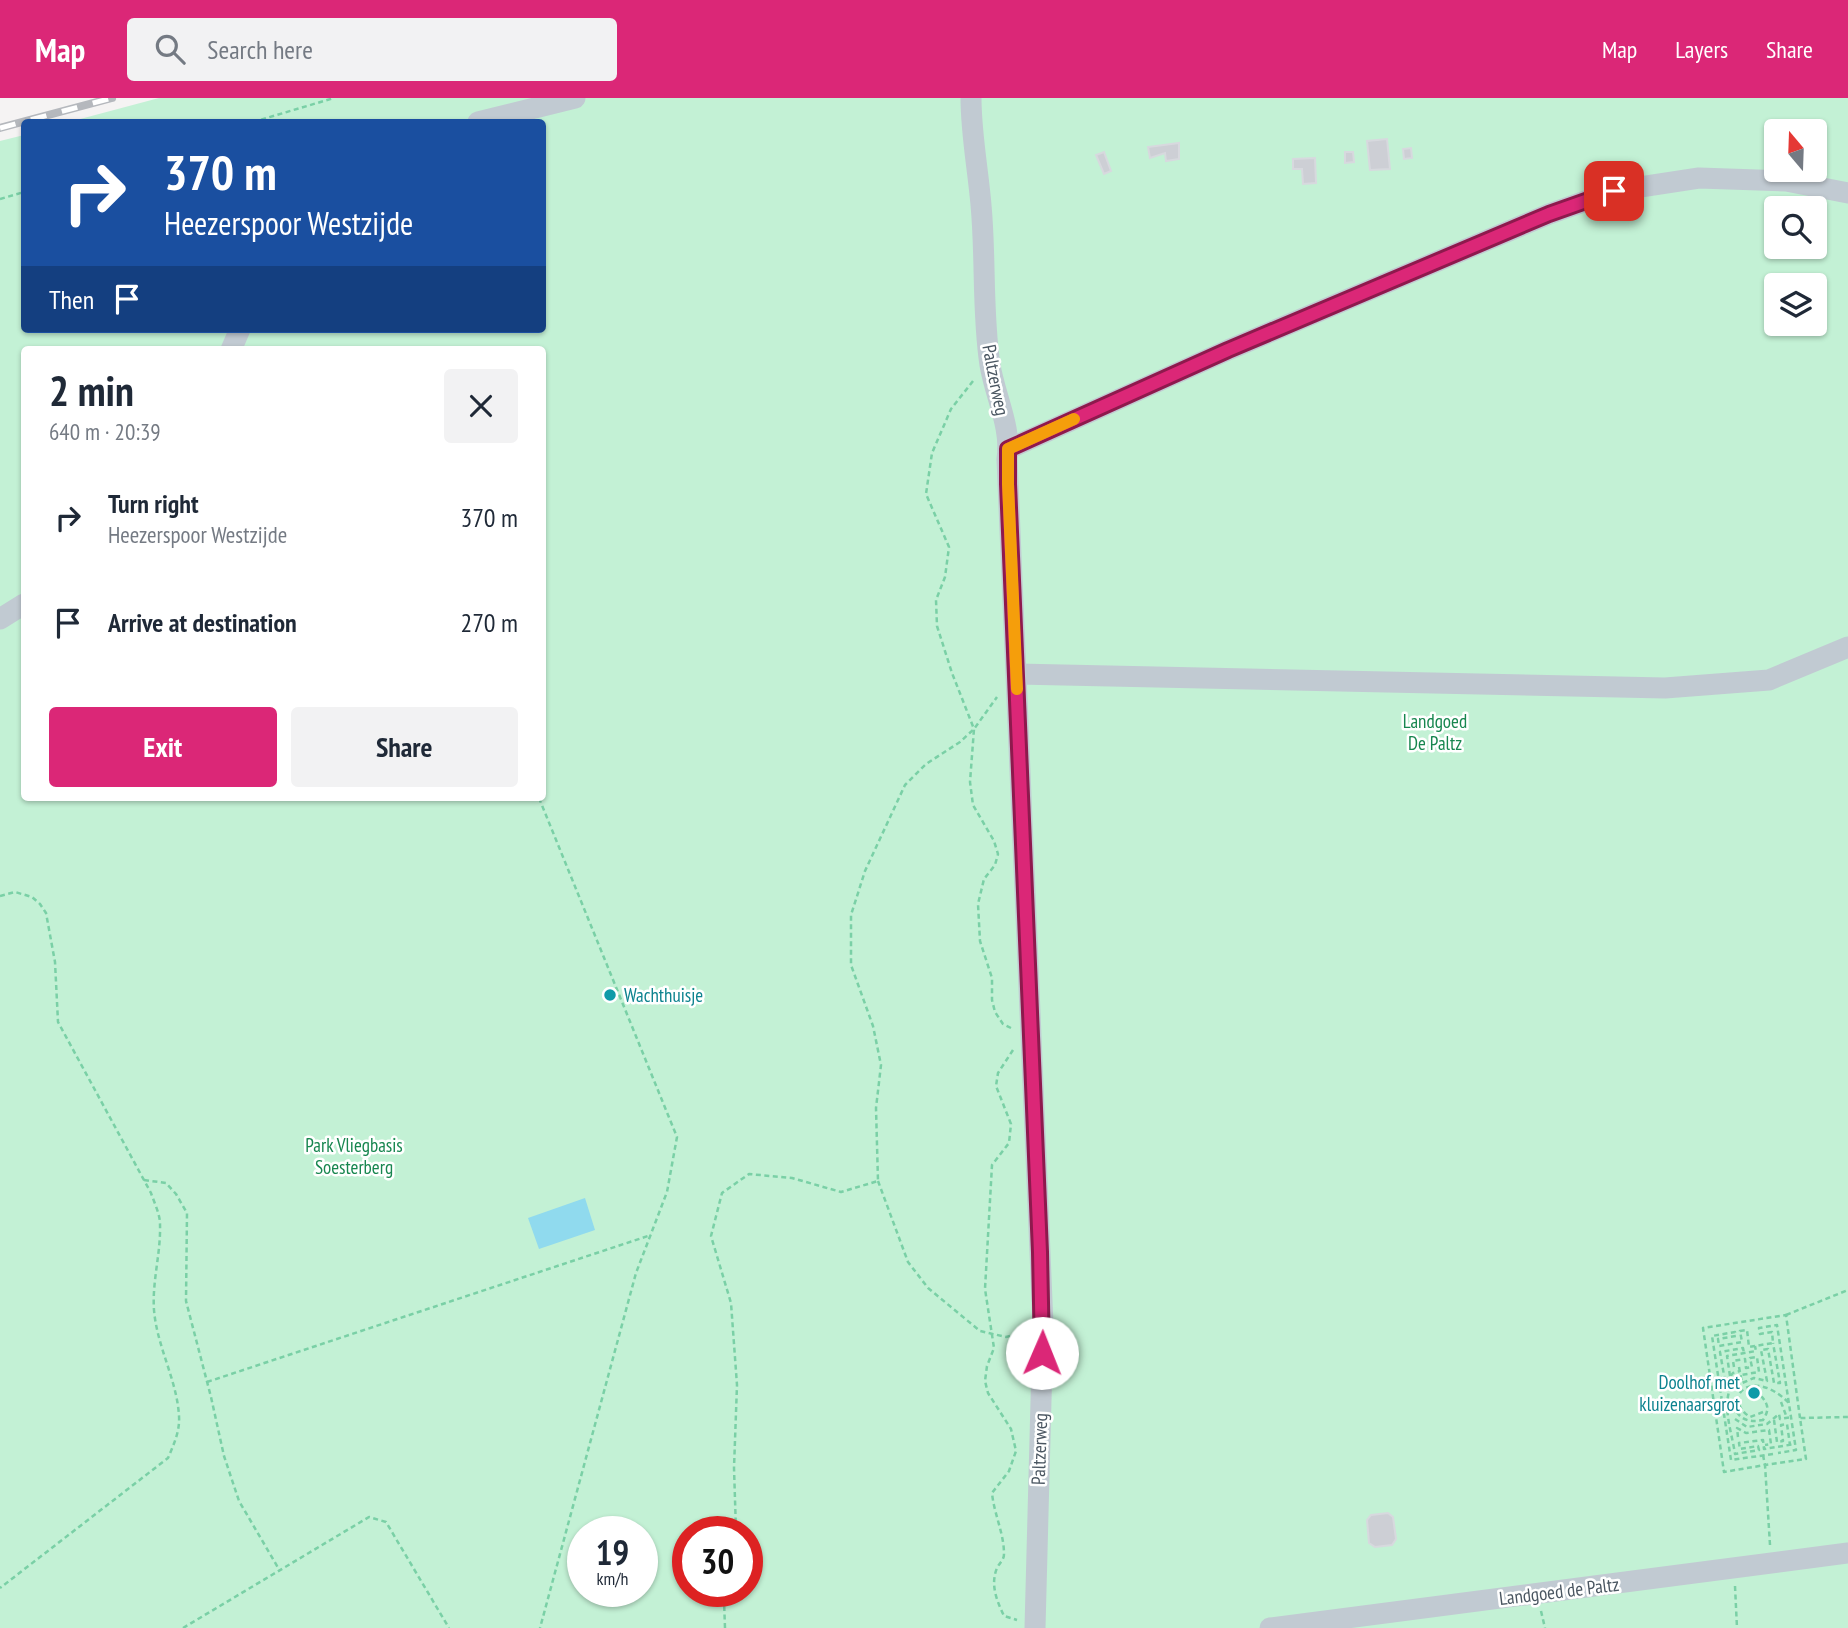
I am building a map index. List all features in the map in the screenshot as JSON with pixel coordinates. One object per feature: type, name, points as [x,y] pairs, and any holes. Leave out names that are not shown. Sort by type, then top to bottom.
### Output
[{"type":"street","points":[[490,119],[575,98]]},
{"type":"street","name":"Paltzerweg","points":[[971,98],[981,205],[990,364],[1007,433],[1008,449],[1043,1325],[1031,1625]]},
{"type":"street","points":[[1008,449],[1228,350],[1549,214],[1614,191],[1699,178],[1786,181],[1848,193]]},
{"type":"street","points":[[0,620],[21,606]]},
{"type":"street","points":[[1017,676],[1665,688],[1769,680],[1848,647]]},
{"type":"street","name":"Landgoed de Paltz","points":[[1270,1628],[1848,1553]]},
{"type":"path","points":[[263,119],[334,98]]},
{"type":"path","points":[[0,199],[21,192]]},
{"type":"path","points":[[990,364],[981,371],[951,409],[932,453],[926,494],[949,547],[945,577],[936,600],[937,626],[948,664],[974,729],[970,782],[973,805],[994,841],[998,854],[995,865],[985,879],[978,904],[980,941],[992,978],[995,1012],[1003,1024],[1010,1025],[1014,1032]]},
{"type":"path","points":[[1017,676],[991,703],[974,729],[960,742],[926,764],[905,785],[865,871],[851,915],[851,965],[873,1026],[881,1065],[876,1108],[878,1181],[908,1262],[928,1288],[980,1331],[1006,1337],[1043,1325]]},
{"type":"path","points":[[540,801],[677,1137],[667,1192],[636,1273],[540,1628]]},
{"type":"path","points":[[0,896],[15,892],[32,897],[46,914],[55,962],[58,1022],[144,1180],[161,1221],[154,1285],[155,1311],[179,1418],[176,1439],[168,1458],[0,1588]]},
{"type":"path","points":[[1017,1041],[998,1073],[996,1086],[1011,1124],[1009,1143],[992,1166],[985,1289],[994,1349],[987,1366],[985,1381],[988,1393],[1011,1429],[1016,1451],[1009,1471],[992,1493],[994,1513],[1002,1534],[1004,1558],[997,1569],[993,1584],[996,1600],[1004,1616],[1031,1625]]},
{"type":"path","points":[[736,1516],[737,1385],[731,1303],[711,1236],[722,1193],[749,1174],[792,1178],[841,1192],[878,1181]]},
{"type":"path","points":[[144,1180],[166,1183],[187,1213],[186,1301],[223,1456],[239,1501],[280,1571]]},
{"type":"path","points":[[206,1382],[651,1236]]},
{"type":"path","points":[[1786,1315],[1806,1459],[1724,1472],[1703,1328],[1786,1315],[1848,1290]]},
{"type":"path","points":[[1740,1371],[1742,1383],[1754,1378],[1767,1381],[1762,1350],[1768,1349],[1774,1383],[1780,1383],[1772,1332],[1760,1334],[1759,1328],[1777,1325],[1789,1418]]},
{"type":"path","points":[[1773,1343],[1749,1347],[1747,1330],[1740,1331],[1742,1342],[1718,1346],[1718,1339],[1736,1336],[1735,1332],[1712,1336],[1731,1460],[1773,1454]]},
{"type":"path","points":[[1730,1376],[1727,1356],[1756,1351],[1755,1346]]},
{"type":"path","points":[[1725,1381],[1720,1352],[1743,1348],[1744,1353]]},
{"type":"path","points":[[1720,1390],[1730,1376],[1740,1371],[1759,1372],[1756,1357],[1750,1359],[1752,1367],[1746,1368],[1745,1359],[1733,1361],[1734,1367]]},
{"type":"path","points":[[1737,1379],[1728,1391],[1727,1403],[1735,1454],[1759,1450],[1758,1446],[1740,1448],[1739,1443],[1763,1440],[1765,1450],[1796,1444]]},
{"type":"path","points":[[1763,1412],[1750,1416],[1743,1412],[1738,1406],[1742,1390],[1749,1386],[1763,1385],[1776,1391],[1789,1403]]},
{"type":"path","points":[[1727,1403],[1733,1402],[1742,1419],[1751,1422],[1763,1420],[1768,1411],[1767,1403],[1762,1397],[1755,1396]]},
{"type":"path","points":[[1778,1453],[1797,1450],[1789,1418],[1781,1402]]},
{"type":"path","points":[[1735,1419],[1747,1427],[1767,1424],[1779,1413],[1780,1419],[1789,1418]]},
{"type":"path","points":[[1800,1418],[1848,1418]]},
{"type":"path","points":[[1774,1420],[1777,1442],[1783,1441],[1781,1424],[1787,1424],[1790,1445]]},
{"type":"path","points":[[1738,1437],[1737,1428],[1744,1432],[1769,1430],[1771,1444],[1764,1445]]},
{"type":"path","points":[[1744,1432],[1746,1442]]},
{"type":"path","points":[[1763,1455],[1772,1563]]},
{"type":"path","points":[[183,1628],[369,1517],[386,1522],[449,1628]]},
{"type":"path","points":[[1733,1568],[1737,1628]]},
{"type":"path","points":[[724,1607],[726,1628]]},
{"type":"green space","points":[[159,98],[1848,98],[1848,1628],[0,1628],[0,141],[21,136],[21,333],[546,333],[546,119],[80,119]]},
{"type":"water","points":[[585,1198],[595,1230],[539,1249],[528,1218]]},
{"type":"building","points":[[1387,139],[1390,169],[1370,170],[1367,141]]},
{"type":"building","points":[[1179,143],[1179,159],[1166,161],[1165,153],[1150,158],[1148,147]]},
{"type":"building","points":[[1411,148],[1412,158],[1404,159],[1403,149]]},
{"type":"building","points":[[1104,152],[1111,171],[1104,174],[1096,155]]},
{"type":"building","points":[[1345,152],[1353,152],[1354,162],[1345,163]]},
{"type":"building","points":[[1315,158],[1316,183],[1303,184],[1302,169],[1293,169],[1293,159]]},
{"type":"building","points":[[1388,1513],[1393,1517],[1396,1539],[1392,1545],[1375,1547],[1369,1543],[1367,1520],[1371,1515]]},
{"type":"railway","points":[[34,119],[112,98]]},
{"type":"railway","points":[[0,128],[21,122]]},
{"type":"slow traffic","points":[[1017,689],[1008,449],[1074,419]]},
{"type":"place","name":"Wachthuisje","points":[[610,995]]},
{"type":"place","name":"Doolhof met kluizenaarsgrot","points":[[1754,1393]]},
{"type":"route","points":[[1042,1353],[1008,449],[1228,350],[1549,214],[1614,191]]},
{"type":"park label","name":"Landgoed De Paltz","points":[[1435,732]]},
{"type":"park label","name":"Park Vliegbasis Soesterberg","points":[[354,1156]]}]
